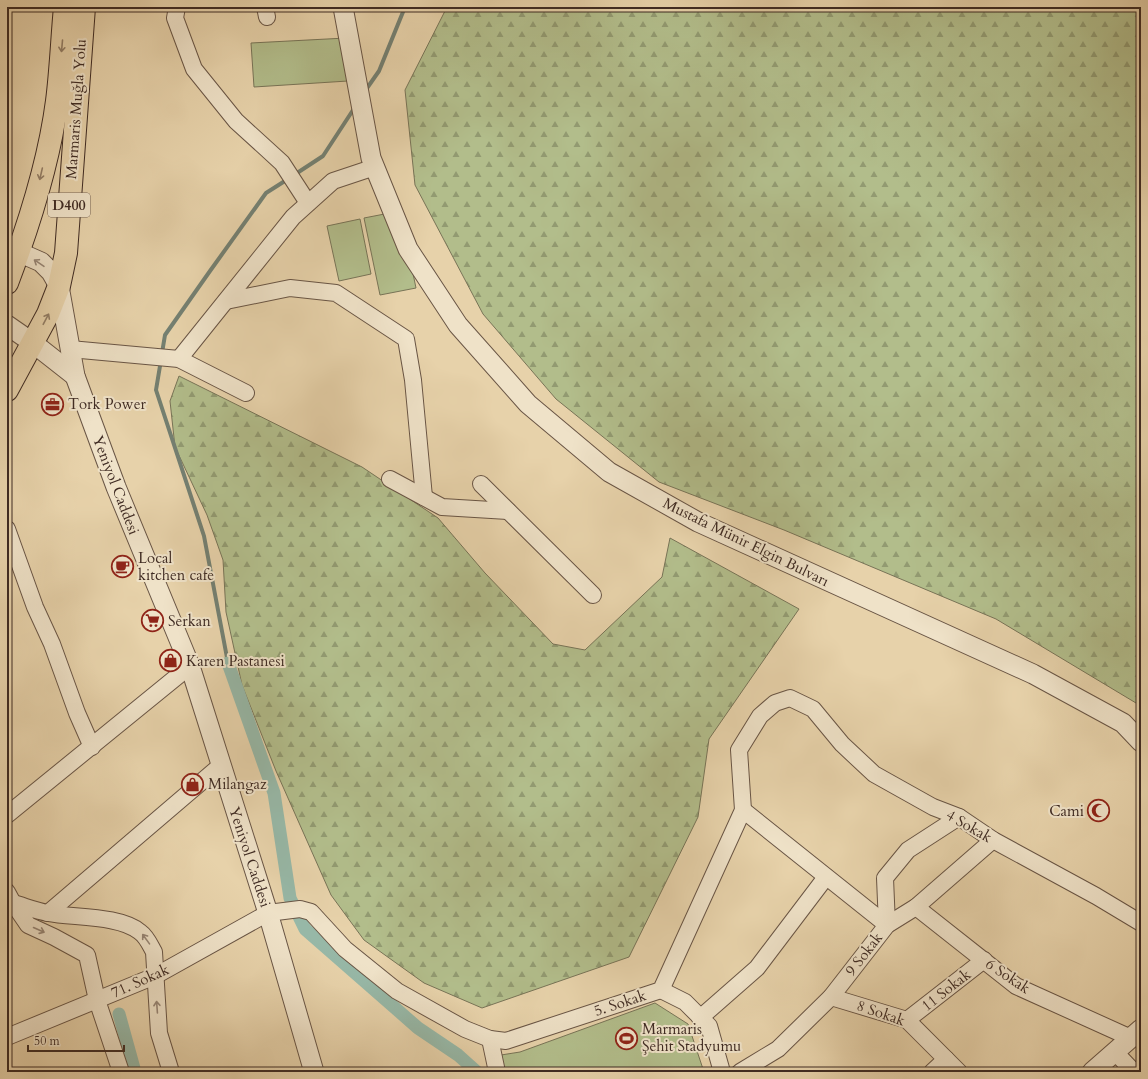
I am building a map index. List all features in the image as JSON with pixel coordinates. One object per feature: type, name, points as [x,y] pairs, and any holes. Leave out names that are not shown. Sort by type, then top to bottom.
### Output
[{"type":"highway","name":"D400","points":[[7,283],[13,249],[37,194],[57,102],[65,7]]},
{"type":"highway","name":"Marmaris Muğla Yolu","points":[[7,390],[48,314],[59,286],[66,253],[84,7]]},
{"type":"street","points":[[177,7],[175,18],[194,69],[236,120],[282,163],[308,203]]},
{"type":"street","name":"Mustafa Münir Elgin Bulvarı","points":[[343,7],[372,158],[408,248],[458,326],[528,404],[609,472],[698,522],[1033,674],[1123,723],[1141,742]]},
{"type":"street","points":[[167,358],[226,301],[293,218],[308,203],[333,181],[375,167]]},
{"type":"street","name":"Yeniyol Caddesi","points":[[13,249],[41,262],[51,272],[59,286],[75,376],[121,500],[190,666],[220,766],[284,911],[314,1072]]},
{"type":"street","points":[[226,301],[290,288],[336,293],[406,339],[413,380],[424,497]]},
{"type":"street","points":[[7,325],[75,376]]},
{"type":"street","points":[[70,349],[167,358],[246,393]]},
{"type":"street","points":[[390,479],[442,507],[508,511]]},
{"type":"street","points":[[481,484],[593,595]]},
{"type":"street","points":[[7,529],[35,607],[52,644],[77,713],[92,747]]},
{"type":"street","points":[[7,815],[190,666]]},
{"type":"street","name":"5. Sokak","points":[[284,911],[311,912],[345,949],[397,991],[459,1026],[490,1039],[506,1041],[660,990],[744,810],[739,750],[760,716],[775,703],[790,698],[814,709]]},
{"type":"street","name":"4 Sokak","points":[[814,709],[842,744],[874,774],[933,807],[959,816],[993,840],[1096,896],[1141,923]]},
{"type":"street","points":[[48,913],[220,766]]},
{"type":"street","points":[[744,810],[887,925]]},
{"type":"street","points":[[887,925],[885,878],[908,850],[959,816]]},
{"type":"street","name":"9 Sokak","points":[[743,1071],[778,1049],[831,997],[887,925],[916,907],[993,840]]},
{"type":"street","points":[[700,1018],[757,968],[826,877]]},
{"type":"street","points":[[10,897],[48,913],[85,916],[117,922],[140,931],[154,952],[159,1033],[171,1072]]},
{"type":"street","points":[[10,897],[28,925],[87,955],[97,1000],[121,1072]]},
{"type":"street","name":"6 Sokak","points":[[916,907],[1016,986],[1136,1034]]},
{"type":"street","name":"71. Sokak","points":[[7,1037],[155,976],[284,911]]},
{"type":"street","name":"11 Sokak","points":[[907,1020],[984,960]]},
{"type":"street","points":[[660,990],[685,1002],[709,1026],[722,1072]]},
{"type":"street","name":"8 Sokak","points":[[831,997],[907,1020],[960,1072]]},
{"type":"street","points":[[1092,1072],[1136,1034]]},
{"type":"street","points":[[490,1039],[497,1072]]},
{"type":"street","points":[[1115,1052],[1134,1072]]},
{"type":"street","points":[[932,1072],[946,1059]]},
{"type":"green space","points":[[447,7],[1141,7],[1141,706],[996,619],[784,530],[659,482],[556,399],[483,314],[415,185],[405,90]]},
{"type":"green space","points":[[346,38],[348,81],[254,87],[251,43]]},
{"type":"green space","points":[[400,211],[416,288],[380,295],[364,218]]},
{"type":"green space","points":[[360,219],[371,274],[339,281],[327,226]]},
{"type":"green space","points":[[179,376],[362,467],[438,518],[485,573],[553,644],[585,650],[662,577],[670,538],[799,609],[709,739],[698,817],[629,957],[482,1008],[424,983],[364,940],[331,895],[276,771],[242,685],[226,612],[223,560],[207,515],[175,447],[170,401]]},
{"type":"green space","name":"Marmaris Şehit Stadyumu","points":[[655,1003],[688,1024],[704,1072],[505,1072],[501,1055],[520,1052]]},
{"type":"waterway","points":[[365,91],[379,71],[405,7]]},
{"type":"waterway","points":[[294,175],[323,156],[355,107]]},
{"type":"waterway","points":[[162,353],[165,335],[266,193],[288,179]]},
{"type":"waterway","points":[[161,360],[156,390],[204,536],[228,663]]},
{"type":"waterway","points":[[228,663],[274,793],[290,898],[305,929],[418,1028],[458,1055],[477,1072]]},
{"type":"waterway","points":[[119,1014],[135,1072]]},
{"type":"place","name":"Tork Power","points":[[53,404]]},
{"type":"place","name":"Local kitchen cafe","points":[[122,567]]},
{"type":"place","name":"Serkan","points":[[153,621]]},
{"type":"place","name":"Karen Pastanesi","points":[[170,661]]},
{"type":"place","name":"Milangaz","points":[[192,784]]},
{"type":"place","name":"Cami","points":[[1099,811]]},
{"type":"place","name":"Marmaris Şehit Stadyumu","points":[[626,1038]]}]
